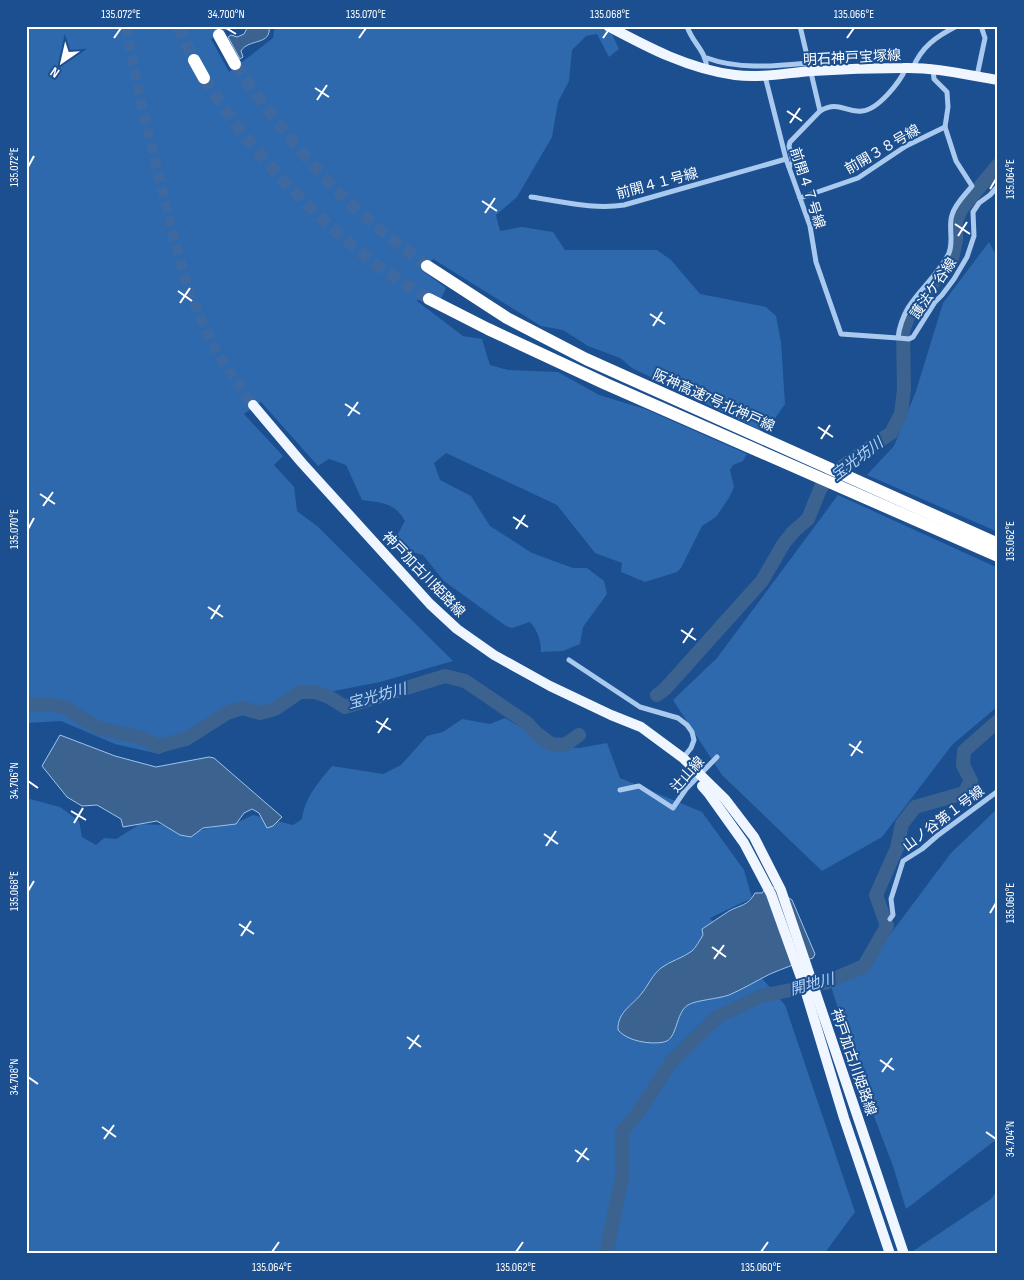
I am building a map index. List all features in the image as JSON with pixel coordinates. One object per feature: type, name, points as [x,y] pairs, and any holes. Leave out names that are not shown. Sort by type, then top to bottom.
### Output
[{"type":"highway","points":[[219,35],[234,64]]},
{"type":"highway","points":[[194,60],[204,78]]},
{"type":"highway","name":"阪神高速7号北神戸線","points":[[427,266],[527,329],[704,419],[932,520],[998,544]]},
{"type":"highway","name":"阪神高速7号北神戸線","points":[[429,299],[488,329],[606,384],[704,419]]},
{"type":"highway","name":"阪神高速7号北神戸線","points":[[932,520],[998,556]]},
{"type":"main road","name":"明石神戸宝塚線","points":[[608,26],[652,50],[689,65],[736,75],[765,76],[809,67],[909,68],[933,69],[998,80]]},
{"type":"main road","name":"神戸加古川姫路線","points":[[253,406],[430,604],[457,629],[494,655],[550,686],[641,727],[683,758],[725,800],[754,837],[781,890],[818,1012],[844,1118],[890,1254]]},
{"type":"main road","name":"神戸加古川姫路線","points":[[611,715],[677,762],[709,794],[744,843],[771,894],[818,1012],[904,1254]]},
{"type":"street","points":[[687,26],[707,58],[716,62],[742,66],[809,67]]},
{"type":"street","points":[[800,26],[820,111]]},
{"type":"street","points":[[789,167],[793,162],[789,146],[790,142],[820,111],[831,106],[842,106],[861,112],[875,106],[891,90],[932,40],[957,26]]},
{"type":"street","points":[[977,76],[985,38],[981,26]]},
{"type":"street","points":[[707,58],[707,69]]},
{"type":"street","points":[[933,69],[934,79],[947,92],[946,127]]},
{"type":"street","name":"前開４７号線","points":[[765,76],[786,159],[810,226],[816,262],[841,334],[898,338],[899,329],[911,302],[941,266],[950,251],[952,238],[951,216],[972,186],[956,161],[946,127]]},
{"type":"street","name":"前開３８号線","points":[[800,198],[858,178],[906,146],[946,127]]},
{"type":"street","name":"前開４１号線","points":[[531,197],[610,207],[624,205],[786,159]]},
{"type":"street","name":"護法ケ谷線","points":[[899,338],[909,339],[914,337],[935,302],[954,279],[967,257],[974,236],[973,212],[979,203],[998,186]]},
{"type":"street","points":[[569,660],[640,707],[678,718],[687,725],[692,732],[694,740],[691,748],[683,758]]},
{"type":"street","name":"辻山線","points":[[620,790],[639,786],[672,808],[686,790],[718,757]]},
{"type":"street","name":"山ノ谷第１号線","points":[[890,919],[893,915],[891,899],[903,862],[998,791]]},
{"type":"shaded area","points":[[26,26],[233,26],[211,39],[229,72],[273,38],[275,26],[601,26],[611,32],[619,49],[609,57],[597,34],[586,36],[572,50],[569,81],[558,102],[552,137],[517,197],[496,215],[500,231],[522,227],[553,232],[565,250],[657,250],[671,260],[700,294],[766,307],[776,316],[781,342],[785,404],[774,420],[760,430],[632,368],[620,358],[588,346],[563,330],[541,326],[433,259],[423,271],[446,288],[441,299],[424,290],[417,301],[463,336],[482,339],[490,365],[508,370],[558,372],[599,395],[645,409],[747,454],[743,461],[733,465],[730,470],[734,487],[729,498],[716,517],[702,526],[681,568],[677,572],[645,582],[621,572],[622,563],[595,553],[557,505],[446,453],[434,463],[440,480],[471,496],[490,526],[532,553],[573,568],[587,568],[604,581],[607,594],[583,627],[580,644],[563,651],[541,652],[538,636],[530,622],[512,628],[506,626],[444,581],[423,555],[395,547],[394,541],[405,521],[401,515],[387,504],[362,500],[346,465],[329,459],[318,466],[261,402],[244,414],[283,456],[274,465],[294,487],[297,511],[317,526],[453,661],[380,682],[329,692],[292,694],[261,709],[226,715],[178,747],[159,754],[115,744],[61,721],[26,723]]},
{"type":"shaded area","points":[[248,26],[269,26],[269,32],[264,39],[245,47],[241,51],[243,57],[240,59],[228,37],[231,35],[237,37],[244,34]]},
{"type":"shaded area","points":[[989,242],[998,259],[998,532],[867,475],[894,446],[916,391],[943,303]]},
{"type":"shaded area","points":[[838,495],[998,568],[998,706],[952,745],[882,837],[822,871],[722,775],[673,700],[717,658]]},
{"type":"shaded area","points":[[505,718],[556,747],[579,748],[607,743],[620,778],[702,812],[744,870],[752,898],[710,918],[785,1005],[855,1212],[824,1254],[26,1254],[26,798],[60,807],[79,821],[82,837],[96,845],[104,838],[116,839],[140,824],[162,825],[183,834],[238,822],[253,815],[293,825],[302,819],[309,797],[332,766],[383,774],[401,765],[427,736],[443,732],[462,719],[490,724]]},
{"type":"shaded area","points":[[60,735],[115,756],[156,767],[209,757],[214,758],[282,817],[273,826],[267,828],[259,813],[252,809],[244,813],[236,824],[203,828],[191,837],[180,835],[157,821],[123,827],[121,819],[97,805],[82,806],[67,797],[42,766]]},
{"type":"shaded area","points":[[998,808],[998,1140],[906,1209],[893,1166],[859,1077],[831,986],[877,952],[951,853]]},
{"type":"shaded area","points":[[771,886],[792,900],[815,954],[813,958],[770,974],[729,995],[688,1005],[681,1014],[672,1036],[664,1042],[639,1041],[627,1037],[618,1030],[620,1018],[626,1009],[642,993],[661,968],[692,951],[703,935],[702,929],[729,911],[747,903],[755,893],[762,893]]},
{"type":"shaded area","points":[[998,1189],[998,1254],[914,1254],[913,1251],[991,1199]]},
{"type":"waterway","name":"宝光坊川","points":[[657,695],[665,689],[762,581],[784,543],[808,519],[821,487],[843,466],[891,433],[901,414],[904,389],[903,331],[910,312],[952,259],[956,240],[956,221],[962,208],[998,165]]},
{"type":"waterway","name":"宝光坊川","points":[[26,704],[54,705],[66,708],[98,728],[138,737],[159,746],[186,739],[227,713],[242,708],[260,713],[275,709],[300,692],[315,692],[329,697],[345,707],[445,676],[465,681],[527,723],[536,733],[551,744],[565,745],[579,735]]},
{"type":"waterway","name":"開地川","points":[[606,1254],[622,1177],[622,1132],[635,1117],[672,1061],[717,1017],[761,996],[825,983],[864,966],[887,926],[876,895],[897,848],[902,824],[915,807],[964,793],[971,781],[963,765],[964,751],[998,721]]},
{"type":"tunnel","points":[[126,26],[140,99],[190,295],[218,355],[253,405]]},
{"type":"tunnel","points":[[178,26],[194,60]]},
{"type":"tunnel","points":[[235,64],[288,136],[334,187],[368,220],[427,266]]},
{"type":"tunnel","points":[[204,78],[238,128],[280,177],[328,225],[379,267],[429,299]]}]
